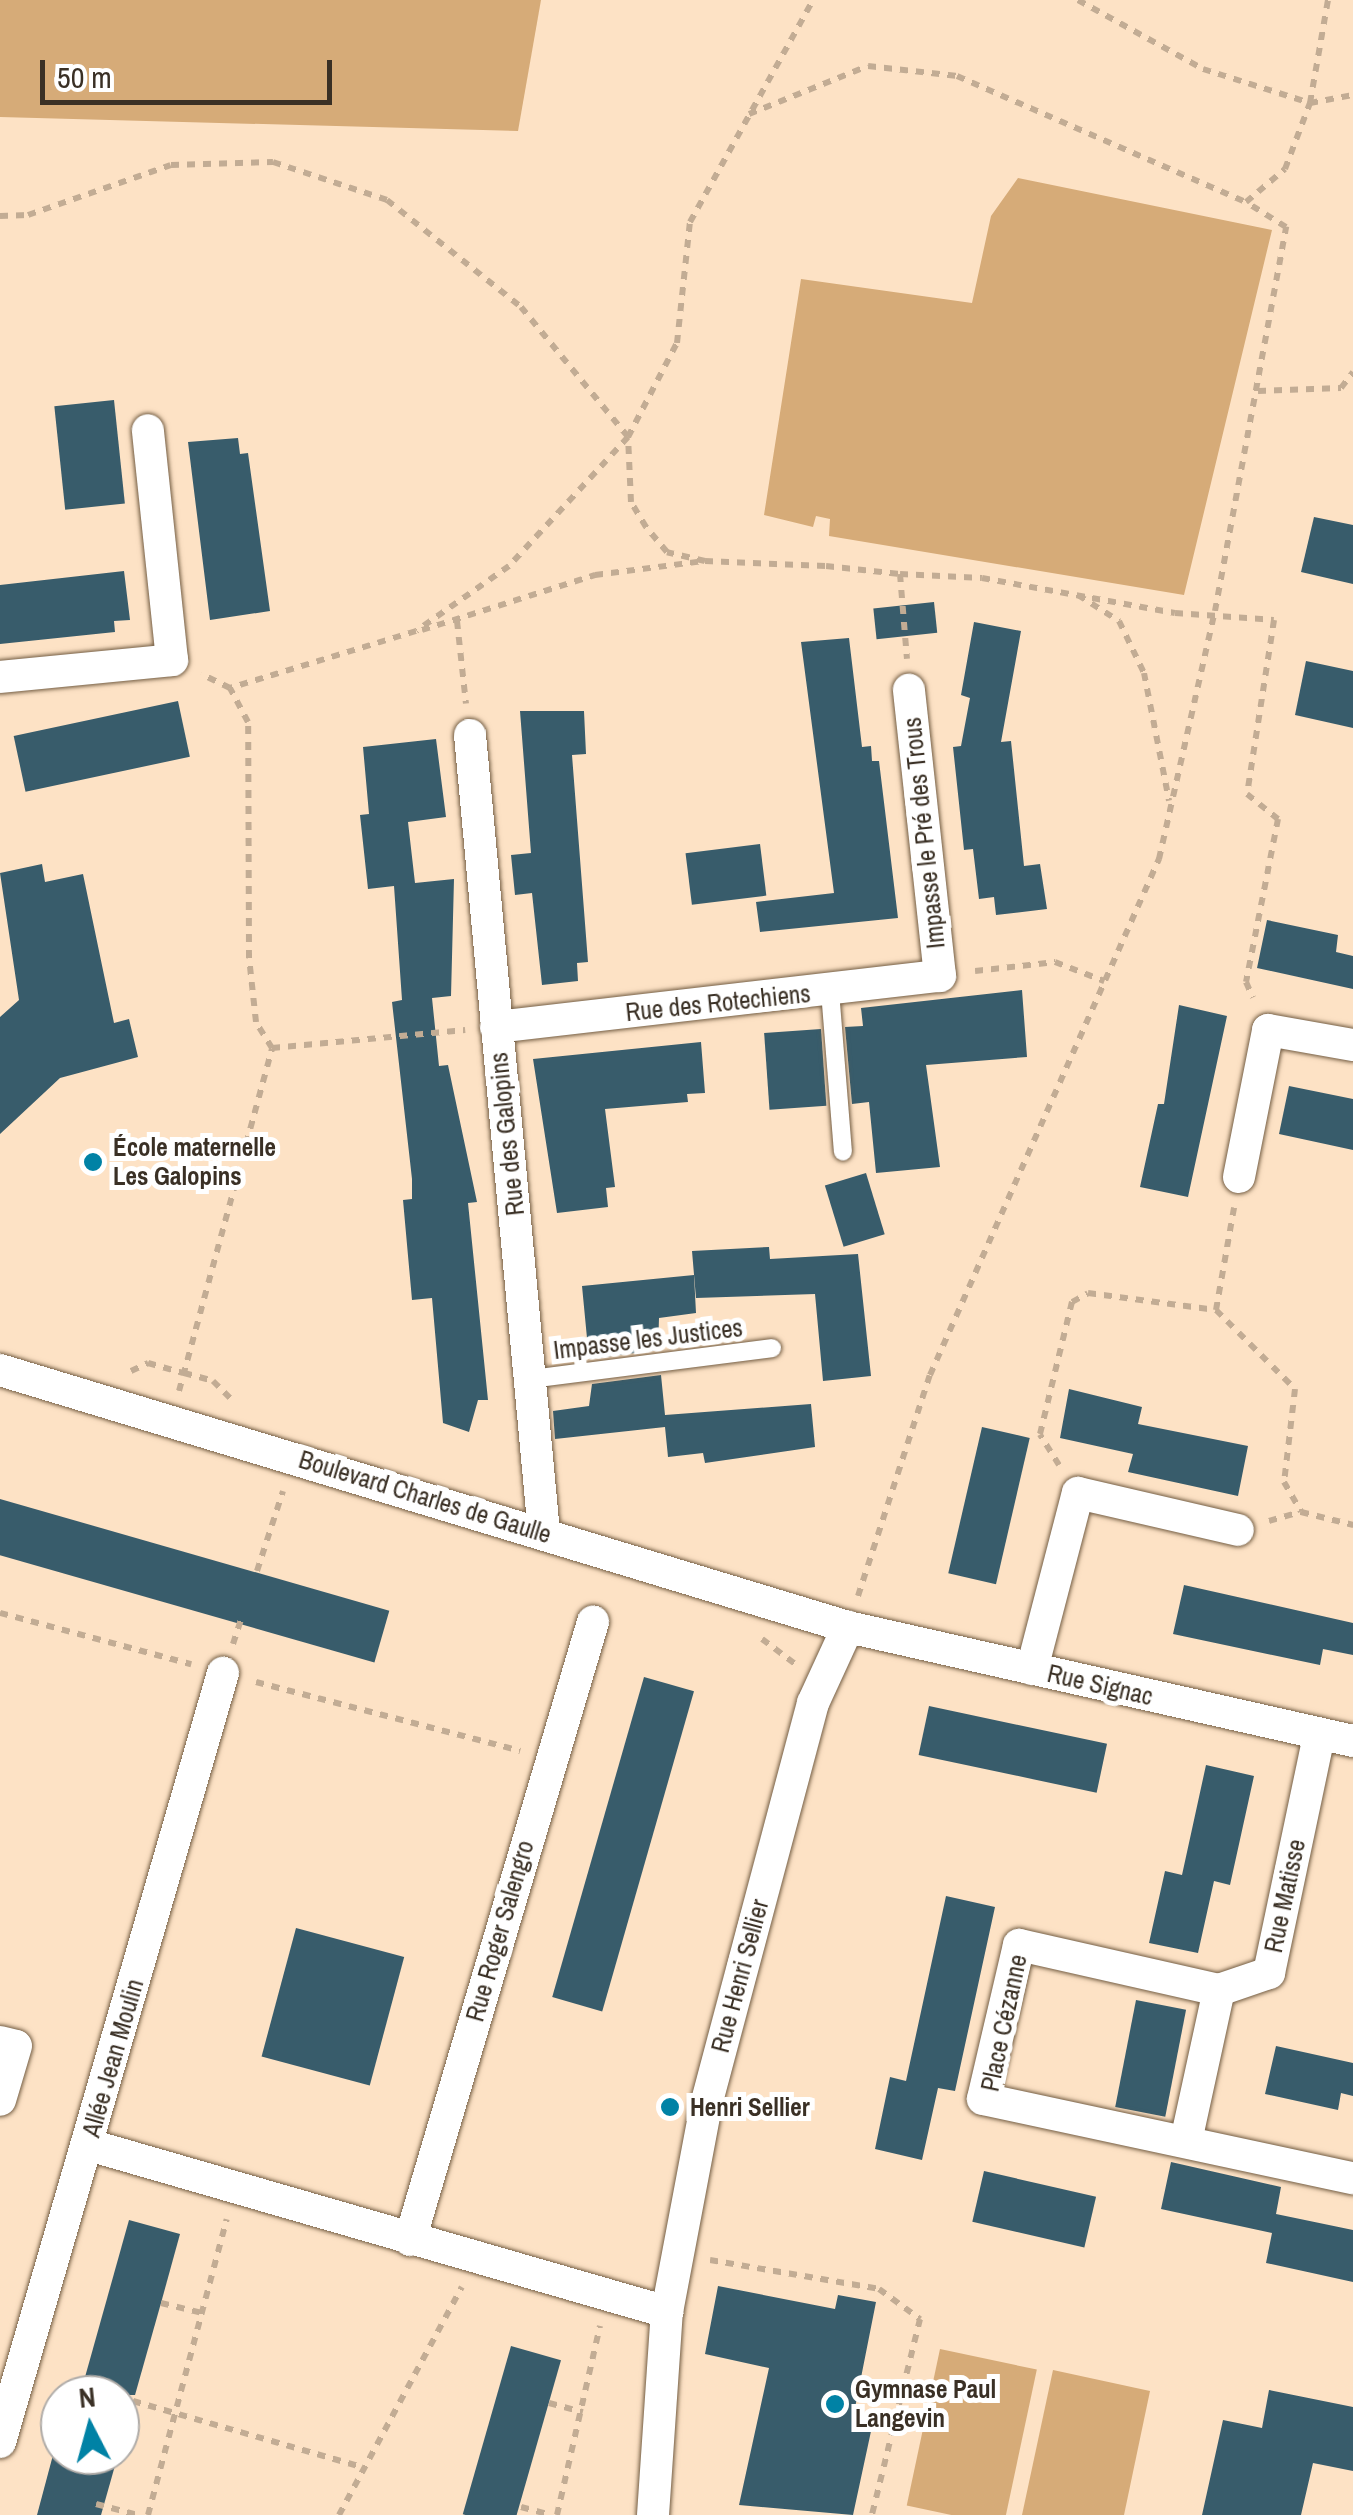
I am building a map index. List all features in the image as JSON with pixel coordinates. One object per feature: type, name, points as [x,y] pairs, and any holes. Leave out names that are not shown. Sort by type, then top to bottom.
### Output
[{"type":"street","points":[[0,677],[172,660],[148,430]]},
{"type":"street","name":"Impasse le Pré des Trous","points":[[910,690],[940,976]]},
{"type":"street","name":"Rue des Galopins","points":[[470,735],[544,1532]]},
{"type":"street","name":"Rue des Rotechiens","points":[[496,1027],[940,976]]},
{"type":"street","points":[[1239,1177],[1268,1030],[1353,1045]]},
{"type":"street","name":"Boulevard Charles de Gaulle","points":[[0,1370],[848,1627]]},
{"type":"street","points":[[1032,1669],[1078,1493],[1238,1530]]},
{"type":"street","name":"Rue Roger Salengro","points":[[410,2240],[593,1622]]},
{"type":"street","name":"Rue Signac","points":[[848,1627],[1353,1741]]},
{"type":"street","name":"Rue Henri Sellier","points":[[653,2515],[666,2312],[714,2073],[813,1704],[848,1627]]},
{"type":"street","name":"Allée Jean Moulin","points":[[0,2442],[223,1674]]},
{"type":"street","name":"Rue Matisse","points":[[1219,1990],[1269,1973],[1318,1735]]},
{"type":"street","name":"Place Cézanne","points":[[1186,2140],[983,2099],[1020,1945],[1219,1990]]},
{"type":"street","points":[[1219,1990],[1186,2140],[1353,2178]]},
{"type":"street","points":[[0,2100],[8,2044]]},
{"type":"street","points":[[89,2145],[666,2312]]},
{"type":"lane","points":[[830,991],[843,1151]]},
{"type":"lane","name":"Impasse les Justices","points":[[531,1379],[772,1348]]},
{"type":"path","points":[[416,631],[509,566],[628,437],[677,343],[690,222],[813,0]]},
{"type":"path","points":[[1078,0],[1203,70],[1310,103],[1353,95]]},
{"type":"path","points":[[1246,202],[1285,168],[1310,103],[1328,0]]},
{"type":"path","points":[[748,115],[868,66],[956,76],[1246,202],[1286,226],[1215,610],[1158,859],[930,1375],[848,1627]]},
{"type":"path","points":[[0,216],[28,214],[171,165],[273,162],[387,200],[521,307],[628,437],[631,502],[668,552],[705,561],[900,574],[1072,592],[1175,614],[1215,610],[1274,620],[1246,794],[1278,819],[1246,982],[1268,1030]]},
{"type":"path","points":[[1258,391],[1341,388],[1353,372]]},
{"type":"path","points":[[172,660],[230,688],[456,621],[595,574],[705,561]]},
{"type":"path","points":[[900,574],[910,690]]},
{"type":"path","points":[[1072,592],[1119,620],[1144,673],[1170,810]]},
{"type":"path","points":[[456,621],[470,735]]},
{"type":"path","points":[[170,1421],[272,1048],[256,1022],[248,958],[252,748],[230,688]]},
{"type":"path","points":[[940,976],[1055,962],[1104,981]]},
{"type":"path","points":[[272,1048],[496,1027]]},
{"type":"path","points":[[1216,1310],[1239,1177]]},
{"type":"path","points":[[1078,1493],[1040,1434],[1072,1302],[1088,1294],[1216,1310],[1295,1389],[1284,1482],[1301,1512],[1353,1525]]},
{"type":"path","points":[[257,1571],[283,1490]]},
{"type":"path","points":[[0,1612],[550,1758]]},
{"type":"path","points":[[148,2515],[236,2188]]},
{"type":"path","points":[[676,2254],[879,2289],[920,2319],[872,2515]]},
{"type":"path","points":[[339,2515],[477,2260]]},
{"type":"path","points":[[521,2508],[554,2515],[582,2412],[605,2295]]},
{"type":"path","points":[[161,2303],[202,2313]]},
{"type":"path","points":[[140,2403],[362,2468]]},
{"type":"path","points":[[550,2403],[582,2412]]},
{"type":"path","points":[[96,2504],[138,2515]]},
{"type":"shaded area","points":[[0,0],[541,0],[518,131],[0,117]]},
{"type":"shaded area","points":[[1018,178],[1272,230],[1184,595],[829,536],[830,519],[816,516],[813,527],[764,515],[801,279],[972,303],[991,216]]},
{"type":"shaded area","points":[[940,2349],[1037,2370],[1006,2515],[951,2515],[907,2506]]},
{"type":"shaded area","points":[[1053,2370],[1150,2391],[1124,2515],[1022,2515]]},
{"type":"building","points":[[114,400],[125,503],[65,510],[54,406]]},
{"type":"building","points":[[238,438],[240,454],[248,453],[270,611],[210,620],[188,442]]},
{"type":"building","points":[[1314,517],[1353,525],[1353,584],[1301,572]]},
{"type":"building","points":[[124,571],[130,620],[114,621],[115,632],[0,644],[0,585]]},
{"type":"building","points":[[934,602],[937,633],[877,639],[873,608]]},
{"type":"building","points":[[974,622],[1021,631],[1001,742],[1011,741],[1024,866],[1040,864],[1047,909],[996,915],[994,897],[979,899],[973,849],[964,850],[953,747],[961,746],[970,698],[961,695]]},
{"type":"building","points":[[849,638],[862,747],[871,746],[872,761],[879,761],[898,918],[760,932],[756,902],[834,893],[801,642]]},
{"type":"building","points":[[1306,661],[1353,671],[1353,728],[1295,715]]},
{"type":"building","points":[[178,701],[190,757],[26,792],[14,736]]},
{"type":"building","points":[[520,711],[584,711],[586,754],[572,755],[588,962],[577,963],[578,981],[542,985],[532,893],[515,895],[511,855],[531,853]]},
{"type":"building","points":[[436,739],[446,817],[408,822],[415,883],[454,879],[451,996],[432,998],[439,1066],[448,1065],[477,1202],[468,1203],[488,1400],[478,1400],[469,1432],[443,1423],[432,1298],[412,1300],[403,1200],[412,1199],[412,1179],[392,1002],[402,1000],[394,886],[368,889],[360,815],[369,814],[363,747]]},
{"type":"building","points":[[760,844],[766,896],[692,905],[686,853]]},
{"type":"building","points":[[42,864],[45,882],[83,874],[114,1023],[129,1019],[138,1057],[60,1078],[0,1134],[0,1017],[19,1000],[0,873]]},
{"type":"building","points":[[1267,920],[1338,935],[1336,952],[1353,956],[1353,989],[1257,968]]},
{"type":"building","points":[[1022,990],[1027,1057],[926,1065],[940,1167],[876,1173],[869,1102],[852,1104],[845,1027],[863,1026],[861,1008]]},
{"type":"building","points":[[1179,1005],[1227,1016],[1188,1197],[1140,1187],[1158,1104],[1164,1104]]},
{"type":"building","points":[[821,1029],[826,1106],[770,1110],[764,1033]]},
{"type":"building","points":[[701,1042],[705,1093],[687,1094],[688,1102],[605,1109],[615,1187],[606,1188],[608,1207],[557,1213],[533,1059]]},
{"type":"building","points":[[1289,1086],[1353,1099],[1353,1150],[1279,1134]]},
{"type":"building","points":[[866,1173],[885,1234],[844,1247],[825,1186]]},
{"type":"building","points":[[769,1247],[770,1259],[858,1254],[871,1376],[823,1381],[815,1294],[696,1298],[692,1251]]},
{"type":"building","points":[[694,1275],[696,1313],[659,1318],[658,1350],[589,1359],[582,1286]]},
{"type":"building","points":[[661,1375],[665,1415],[811,1404],[815,1447],[705,1463],[703,1453],[668,1457],[665,1427],[555,1439],[553,1411],[589,1406],[592,1384]]},
{"type":"building","points":[[1069,1389],[1142,1407],[1138,1424],[1248,1446],[1238,1496],[1128,1472],[1133,1454],[1060,1438]]},
{"type":"building","points":[[982,1427],[1030,1438],[996,1584],[948,1573]]},
{"type":"building","points":[[0,1499],[389,1611],[374,1663],[0,1555]]},
{"type":"building","points":[[1184,1585],[1353,1623],[1353,1655],[1323,1649],[1320,1665],[1173,1634]]},
{"type":"building","points":[[644,1677],[694,1691],[602,2011],[552,1997]]},
{"type":"building","points":[[929,1706],[1107,1744],[1097,1793],[919,1755]]},
{"type":"building","points":[[1206,1765],[1254,1776],[1230,1885],[1214,1881],[1198,1953],[1149,1943],[1165,1871],[1182,1875]]},
{"type":"building","points":[[946,1896],[995,1907],[955,2091],[938,2088],[922,2160],[875,2149],[890,2077],[906,2081]]},
{"type":"building","points":[[296,1928],[404,1957],[370,2085],[262,2056]]},
{"type":"building","points":[[1136,2000],[1186,2010],[1165,2117],[1115,2107]]},
{"type":"building","points":[[1276,2046],[1353,2063],[1353,2096],[1341,2093],[1338,2110],[1265,2094]]},
{"type":"building","points":[[1171,2162],[1281,2187],[1276,2214],[1353,2230],[1353,2282],[1266,2263],[1272,2233],[1161,2209]]},
{"type":"building","points":[[984,2171],[1096,2197],[1084,2248],[972,2222]]},
{"type":"building","points":[[129,2220],[180,2234],[140,2377],[86,2375]]},
{"type":"building","name":"Gymnase Paul Langevin","points":[[718,2286],[835,2309],[838,2295],[876,2302],[853,2418],[873,2422],[853,2515],[739,2505],[769,2368],[705,2354]]},
{"type":"building","points":[[511,2346],[561,2360],[517,2515],[463,2514]]},
{"type":"building","points":[[1269,2390],[1353,2407],[1353,2471],[1313,2463],[1301,2515],[1202,2515],[1223,2420],[1262,2428]]},
{"type":"building","points":[[48,2475],[112,2475],[101,2515],[37,2515]]},
{"type":"place","name":"École maternelle Les Galopins","points":[[93,1162]]},
{"type":"place","name":"Henri Sellier","points":[[670,2107]]},
{"type":"place","name":"Gymnase Paul Langevin","points":[[835,2404]]}]
